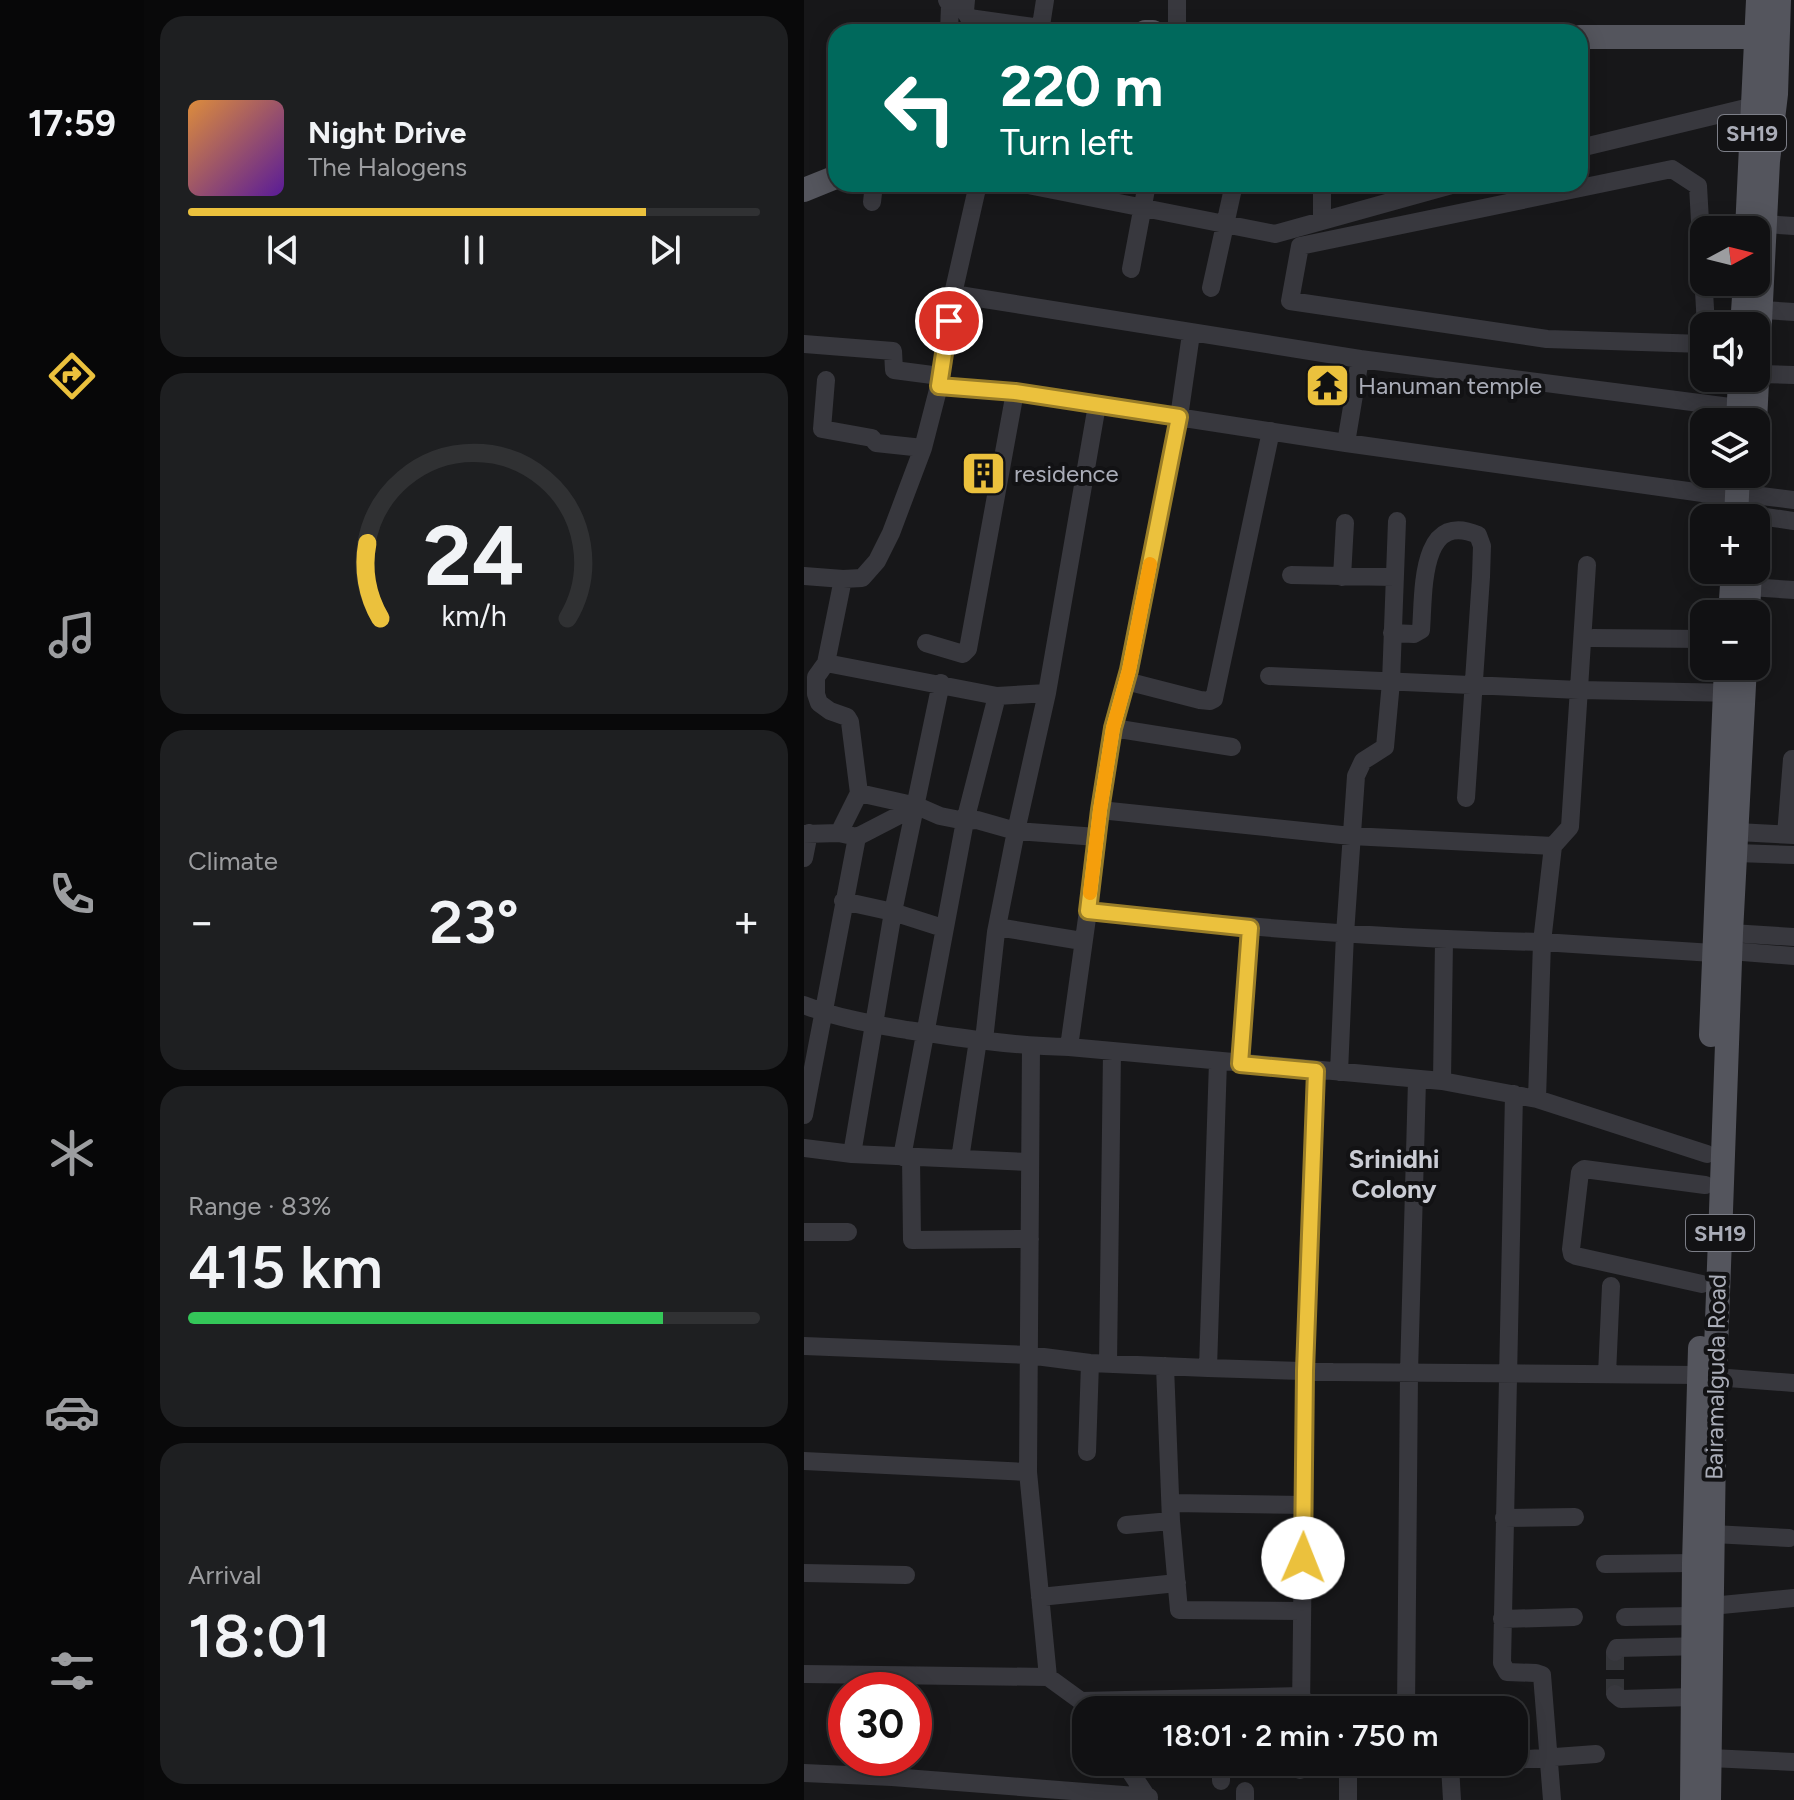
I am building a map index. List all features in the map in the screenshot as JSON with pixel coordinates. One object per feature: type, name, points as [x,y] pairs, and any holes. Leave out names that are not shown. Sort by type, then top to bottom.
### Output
[{"type":"main road","name":"SH19","points":[[1758,0],[1776,34],[1785,91],[1758,216]]},
{"type":"main road","name":"SH19","points":[[1756,216],[1754,106],[1776,34],[1779,0]]},
{"type":"main road","points":[[1588,37],[1776,34]]},
{"type":"main road","points":[[804,190],[828,180]]},
{"type":"main road","name":"Bairamalguda Road","points":[[1709,1800],[1710,1758],[1702,1611],[1713,1534],[1702,1284],[1707,1154],[1737,842],[1734,693],[1730,680]]},
{"type":"main road","name":"Bairamalguda Road","points":[[1702,1611],[1694,1563],[1707,1376],[1734,693],[1739,680]]},
{"type":"main road","name":"Bairamalguda Road","points":[[1692,1800],[1692,1697],[1702,1646]]},
{"type":"street","points":[[947,0],[950,5],[949,24]]},
{"type":"street","points":[[966,0],[969,18],[1004,24]]},
{"type":"street","points":[[1041,24],[1045,0]]},
{"type":"street","points":[[1177,0],[1177,24]]},
{"type":"street","points":[[1588,146],[1754,106]]},
{"type":"street","points":[[1588,186],[1672,169],[1698,186],[1705,312]]},
{"type":"street","points":[[804,576],[862,578],[877,561],[891,533],[923,448],[940,381],[953,294],[976,192]]},
{"type":"street","points":[[1084,192],[1142,208],[1275,234],[1408,192]]},
{"type":"street","points":[[1131,269],[1145,192]]},
{"type":"street","points":[[1211,288],[1233,192]]},
{"type":"street","points":[[1322,192],[1322,221]]},
{"type":"street","points":[[1561,192],[1300,246],[1290,301],[1547,339],[1690,344]]},
{"type":"street","points":[[1770,227],[1794,226]]},
{"type":"street","points":[[953,294],[1191,334],[1690,409]]},
{"type":"street","points":[[1770,316],[1794,312]]},
{"type":"street","points":[[1069,1047],[1113,728],[1126,681],[1179,417],[1191,334]]},
{"type":"street","points":[[804,344],[893,351],[894,370],[940,381],[1346,443],[1746,499],[1794,500]]},
{"type":"street","points":[[1346,443],[1360,359]]},
{"type":"street","points":[[1770,376],[1794,375]]},
{"type":"street","points":[[826,380],[822,429],[872,438],[876,443],[923,448]]},
{"type":"street","points":[[926,643],[963,654],[968,649],[1015,392]]},
{"type":"street","points":[[960,1159],[997,927],[1047,693],[1097,405]]},
{"type":"street","points":[[1126,681],[1200,700],[1214,699],[1271,431]]},
{"type":"street","points":[[1746,499],[1794,521]]},
{"type":"street","points":[[1339,1072],[1356,776],[1363,761],[1385,747],[1391,682],[1397,521]]},
{"type":"street","points":[[1342,577],[1345,523]]},
{"type":"street","points":[[1392,633],[1414,634],[1421,630],[1427,566],[1430,551],[1439,537],[1450,531],[1478,535],[1482,546],[1466,798]]},
{"type":"street","points":[[1537,1099],[1542,942],[1553,846],[1570,827],[1587,565]]},
{"type":"street","points":[[1291,575],[1394,577]]},
{"type":"street","points":[[804,1115],[813,1009],[843,901],[848,835],[859,793],[850,722],[847,717],[819,703],[816,694],[816,677],[826,663],[843,579]]},
{"type":"street","points":[[1770,583],[1794,590]]},
{"type":"street","points":[[1593,638],[1690,639]]},
{"type":"street","points":[[826,663],[997,696],[1047,693]]},
{"type":"street","points":[[1269,676],[1579,690],[1734,693]]},
{"type":"street","points":[[852,1154],[893,912],[941,683]]},
{"type":"street","points":[[997,696],[965,821],[924,1032],[907,1157],[912,1240],[1030,1239]]},
{"type":"street","points":[[1113,728],[1232,747]]},
{"type":"street","points":[[1737,842],[1790,835],[1794,759]]},
{"type":"street","points":[[859,793],[917,806],[940,816],[977,820],[1016,831],[1097,837]]},
{"type":"street","points":[[804,858],[806,834],[848,835],[917,806]]},
{"type":"street","points":[[1100,810],[1351,836],[1553,846]]},
{"type":"street","points":[[1737,842],[1794,855]]},
{"type":"street","points":[[843,901],[893,912],[943,928]]},
{"type":"street","points":[[1088,911],[1250,928],[1444,941],[1725,946],[1794,956]]},
{"type":"street","points":[[997,927],[1082,941]]},
{"type":"street","points":[[1240,1064],[1250,928]]},
{"type":"street","points":[[1725,946],[1794,937]]},
{"type":"street","points":[[1442,1081],[1444,941]]},
{"type":"street","points":[[813,1009],[873,1024],[1031,1046],[1442,1081],[1537,1099],[1707,1154]]},
{"type":"street","points":[[1031,1046],[1028,1472],[1048,1677]]},
{"type":"street","points":[[1087,1452],[1099,1364],[1112,1051]]},
{"type":"street","points":[[1208,1368],[1218,1061]]},
{"type":"street","points":[[1302,1696],[1305,1371],[1316,1071]]},
{"type":"street","points":[[1406,1696],[1409,1373],[1417,1080]]},
{"type":"street","points":[[1514,1094],[1502,1619],[1504,1668],[1514,1674],[1542,1675],[1552,1800]]},
{"type":"street","points":[[804,1148],[852,1154],[1028,1162]]},
{"type":"street","points":[[1702,1284],[1576,1256],[1571,1249],[1580,1172],[1584,1169],[1705,1185]]},
{"type":"street","points":[[804,1232],[848,1232]]},
{"type":"street","points":[[1607,1374],[1611,1286]]},
{"type":"street","points":[[804,1346],[1028,1355],[1099,1364],[1305,1371],[1707,1376],[1794,1383]]},
{"type":"street","points":[[1165,1366],[1179,1610],[1302,1611]]},
{"type":"street","points":[[804,1461],[1028,1472]]},
{"type":"street","points":[[1126,1525],[1171,1512],[1304,1505]]},
{"type":"street","points":[[1504,1518],[1575,1517]]},
{"type":"street","points":[[1713,1534],[1789,1538]]},
{"type":"street","points":[[1605,1564],[1694,1563]]},
{"type":"street","points":[[804,1573],[906,1575]]},
{"type":"street","points":[[1040,1597],[1177,1583]]},
{"type":"street","points":[[1625,1617],[1702,1611],[1794,1598]]},
{"type":"street","points":[[1502,1619],[1574,1617]]},
{"type":"street","points":[[1615,1652],[1617,1648],[1702,1646]]},
{"type":"street","points":[[804,1674],[1048,1677],[1072,1696]]},
{"type":"street","points":[[1615,1694],[1621,1699],[1692,1697]]},
{"type":"street","points":[[1528,1759],[1596,1754]]},
{"type":"street","points":[[1710,1758],[1794,1762]]},
{"type":"street","points":[[804,1773],[892,1777],[1149,1799]]},
{"type":"street","points":[[1133,1776],[1149,1799]]},
{"type":"street","points":[[1348,1776],[1348,1800]]},
{"type":"street","points":[[1451,1776],[1452,1800]]},
{"type":"tunnel","points":[[1615,1652],[1615,1694]]},
{"type":"slow traffic","points":[[1090,893],[1113,728],[1129,670],[1150,564]]},
{"type":"place","name":"Hanuman temple","points":[[1327,386]]},
{"type":"place","name":"residence","points":[[983,474]]},
{"type":"district","name":"Srinidhi Colony","points":[[1394,1174]]},
{"type":"route","points":[[949,321],[939,386],[1015,392],[1179,417],[1129,670],[1113,728],[1088,911],[1250,928],[1240,1064],[1316,1071],[1305,1371],[1303,1558]]}]
